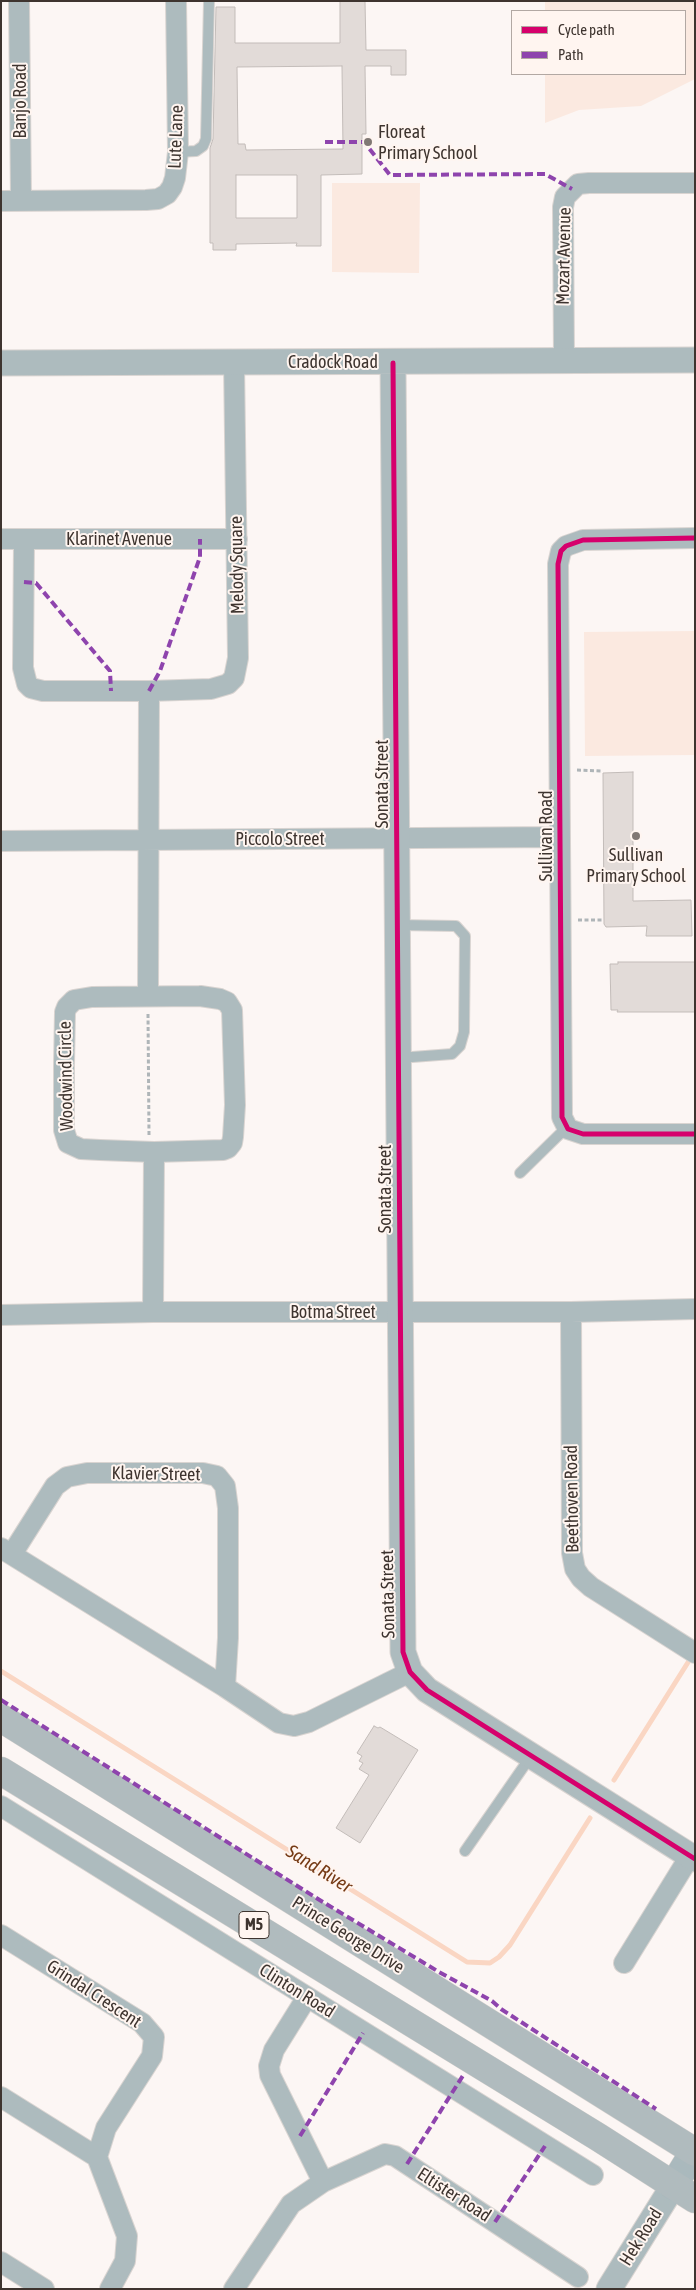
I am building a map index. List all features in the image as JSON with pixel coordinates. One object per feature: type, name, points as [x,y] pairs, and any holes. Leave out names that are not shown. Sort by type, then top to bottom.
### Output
[{"type":"main road","name":"Prince George Drive","points":[[1,1718],[695,2151]]},
{"type":"main road","name":"M5","points":[[1,1771],[598,2137],[684,2193]]},
{"type":"main road","points":[[684,2193],[695,2151]]},
{"type":"street","name":"Banjo Road","points":[[11,201],[19,1]]},
{"type":"street","name":"Lute Lane","points":[[11,201],[158,199],[167,194],[172,187],[178,152],[176,1]]},
{"type":"street","name":"Mozart Avenue","points":[[564,361],[563,207],[565,197],[578,184],[695,182]]},
{"type":"street","name":"Cradock Road","points":[[1,363],[393,363],[695,360]]},
{"type":"street","name":"Melody Square","points":[[24,539],[22,661],[27,684],[36,690],[43,691],[148,691],[211,688],[228,684],[234,678],[238,658],[234,362]]},
{"type":"street","name":"Sonata Street","points":[[393,363],[402,1642],[405,1662],[410,1672],[427,1690],[692,1858],[624,1963]]},
{"type":"street","name":"Sullivan Road","points":[[567,1127],[561,1113],[558,564],[561,550],[566,546],[583,540],[695,538]]},
{"type":"street","name":"Klarinet Avenue","points":[[1,539],[237,539]]},
{"type":"street","points":[[148,691],[148,996]]},
{"type":"street","name":"Piccolo Street","points":[[1,841],[559,837]]},
{"type":"street","name":"Woodwind Circle","points":[[148,996],[200,996],[220,999],[227,1002],[232,1010],[235,1105],[232,1143],[223,1150],[154,1152],[81,1150],[68,1143],[64,1130],[65,1012],[67,1007],[74,1000],[85,998],[148,996]]},
{"type":"street","points":[[567,1127],[583,1134],[695,1134]]},
{"type":"street","points":[[153,1312],[154,1152]]},
{"type":"street","name":"Botma Street","points":[[1,1315],[153,1312],[571,1312],[695,1309]]},
{"type":"street","name":"Beethoven Road","points":[[571,1312],[572,1553],[575,1569],[591,1587],[692,1651]]},
{"type":"street","name":"Klavier Street","points":[[225,1687],[228,1638],[228,1492],[216,1476],[203,1473],[86,1473],[66,1477],[55,1486],[6,1551],[225,1687],[273,1720],[294,1726],[309,1722],[410,1672]]},
{"type":"street","name":"Clinton Road","points":[[1,1806],[592,2175]]},
{"type":"street","name":"Grindal Crescent","points":[[1,1934],[142,2022],[154,2037],[152,2056],[106,2128],[97,2157]]},
{"type":"street","points":[[308,1997],[274,2050],[269,2066],[270,2075],[323,2182]]},
{"type":"street","points":[[1,2097],[97,2157],[127,2236],[125,2261],[110,2289]]},
{"type":"street","name":"Eltister Road","points":[[234,2289],[291,2204],[323,2182],[381,2155],[394,2156],[578,2277]]},
{"type":"street","name":"Hek Road","points":[[609,2289],[684,2193]]},
{"type":"street","points":[[1,2262],[44,2289]]},
{"type":"lane","points":[[178,152],[196,150],[203,146],[206,139],[209,1]]},
{"type":"lane","points":[[397,925],[456,926],[465,936],[464,1032],[460,1046],[452,1054],[398,1058]]},
{"type":"lane","points":[[520,1173],[567,1127]]},
{"type":"lane","points":[[465,1850],[531,1756]]},
{"type":"path","points":[[578,770],[602,771]]},
{"type":"path","points":[[579,920],[602,920]]},
{"type":"path","points":[[148,996],[149,1144],[154,1152]]},
{"type":"shaded area","points":[[545,1],[695,1],[695,79],[641,106],[579,110],[545,123],[545,75],[686,75],[686,10],[545,10]]},
{"type":"shaded area","points":[[332,183],[420,183],[419,273],[332,272]]},
{"type":"shaded area","points":[[695,631],[695,755],[585,756],[584,632]]},
{"type":"building","points":[[340,1],[365,1],[366,50],[406,50],[406,75],[391,75],[391,66],[365,66],[366,134],[362,134],[362,174],[321,175],[321,246],[296,246],[297,243],[236,244],[236,250],[213,250],[213,243],[210,243],[210,148],[213,139],[216,7],[235,7],[235,43],[340,43]],"holes":[[[342,66],[343,149],[246,150],[245,144],[238,144],[237,67]],[[236,175],[297,175],[297,218],[236,218]]]},
{"type":"building","points":[[633,772],[633,901],[691,900],[692,936],[646,936],[647,926],[606,927],[604,924],[603,773]]},
{"type":"building","points":[[618,962],[695,962],[695,1012],[617,1012],[618,1010],[611,1010],[610,964],[618,964]]},
{"type":"building","points":[[374,1726],[380,1727],[418,1750],[360,1843],[336,1828],[369,1775],[359,1769],[363,1763],[359,1761],[362,1756],[357,1753]]},
{"type":"waterway","name":"Sand River","points":[[614,1780],[692,1656]]},
{"type":"waterway","name":"Sand River","points":[[1,1671],[467,1962],[490,1963],[499,1957],[510,1945],[590,1818]]},
{"type":"marked path","points":[[325,142],[364,142],[390,175],[545,174],[572,189]]},
{"type":"marked path","points":[[149,691],[160,671],[200,557],[200,539]]},
{"type":"marked path","points":[[24,582],[36,583],[110,671],[111,691]]},
{"type":"marked path","points":[[1,1700],[318,1899],[439,1972],[492,2001],[501,2009],[656,2109]]},
{"type":"marked path","points":[[300,2136],[363,2033]]},
{"type":"marked path","points":[[407,2164],[464,2074]]},
{"type":"marked path","points":[[495,2222],[545,2146]]},
{"type":"cycle path","points":[[393,363],[403,1652],[410,1672],[427,1690],[695,1859]]},
{"type":"cycle path","points":[[695,538],[583,540],[566,546],[561,551],[558,564],[562,1117],[568,1129],[583,1134],[695,1134]]},
{"type":"place","name":"Floreat Primary School","points":[[368,142]]},
{"type":"place","name":"Sullivan Primary School","points":[[636,836]]}]
